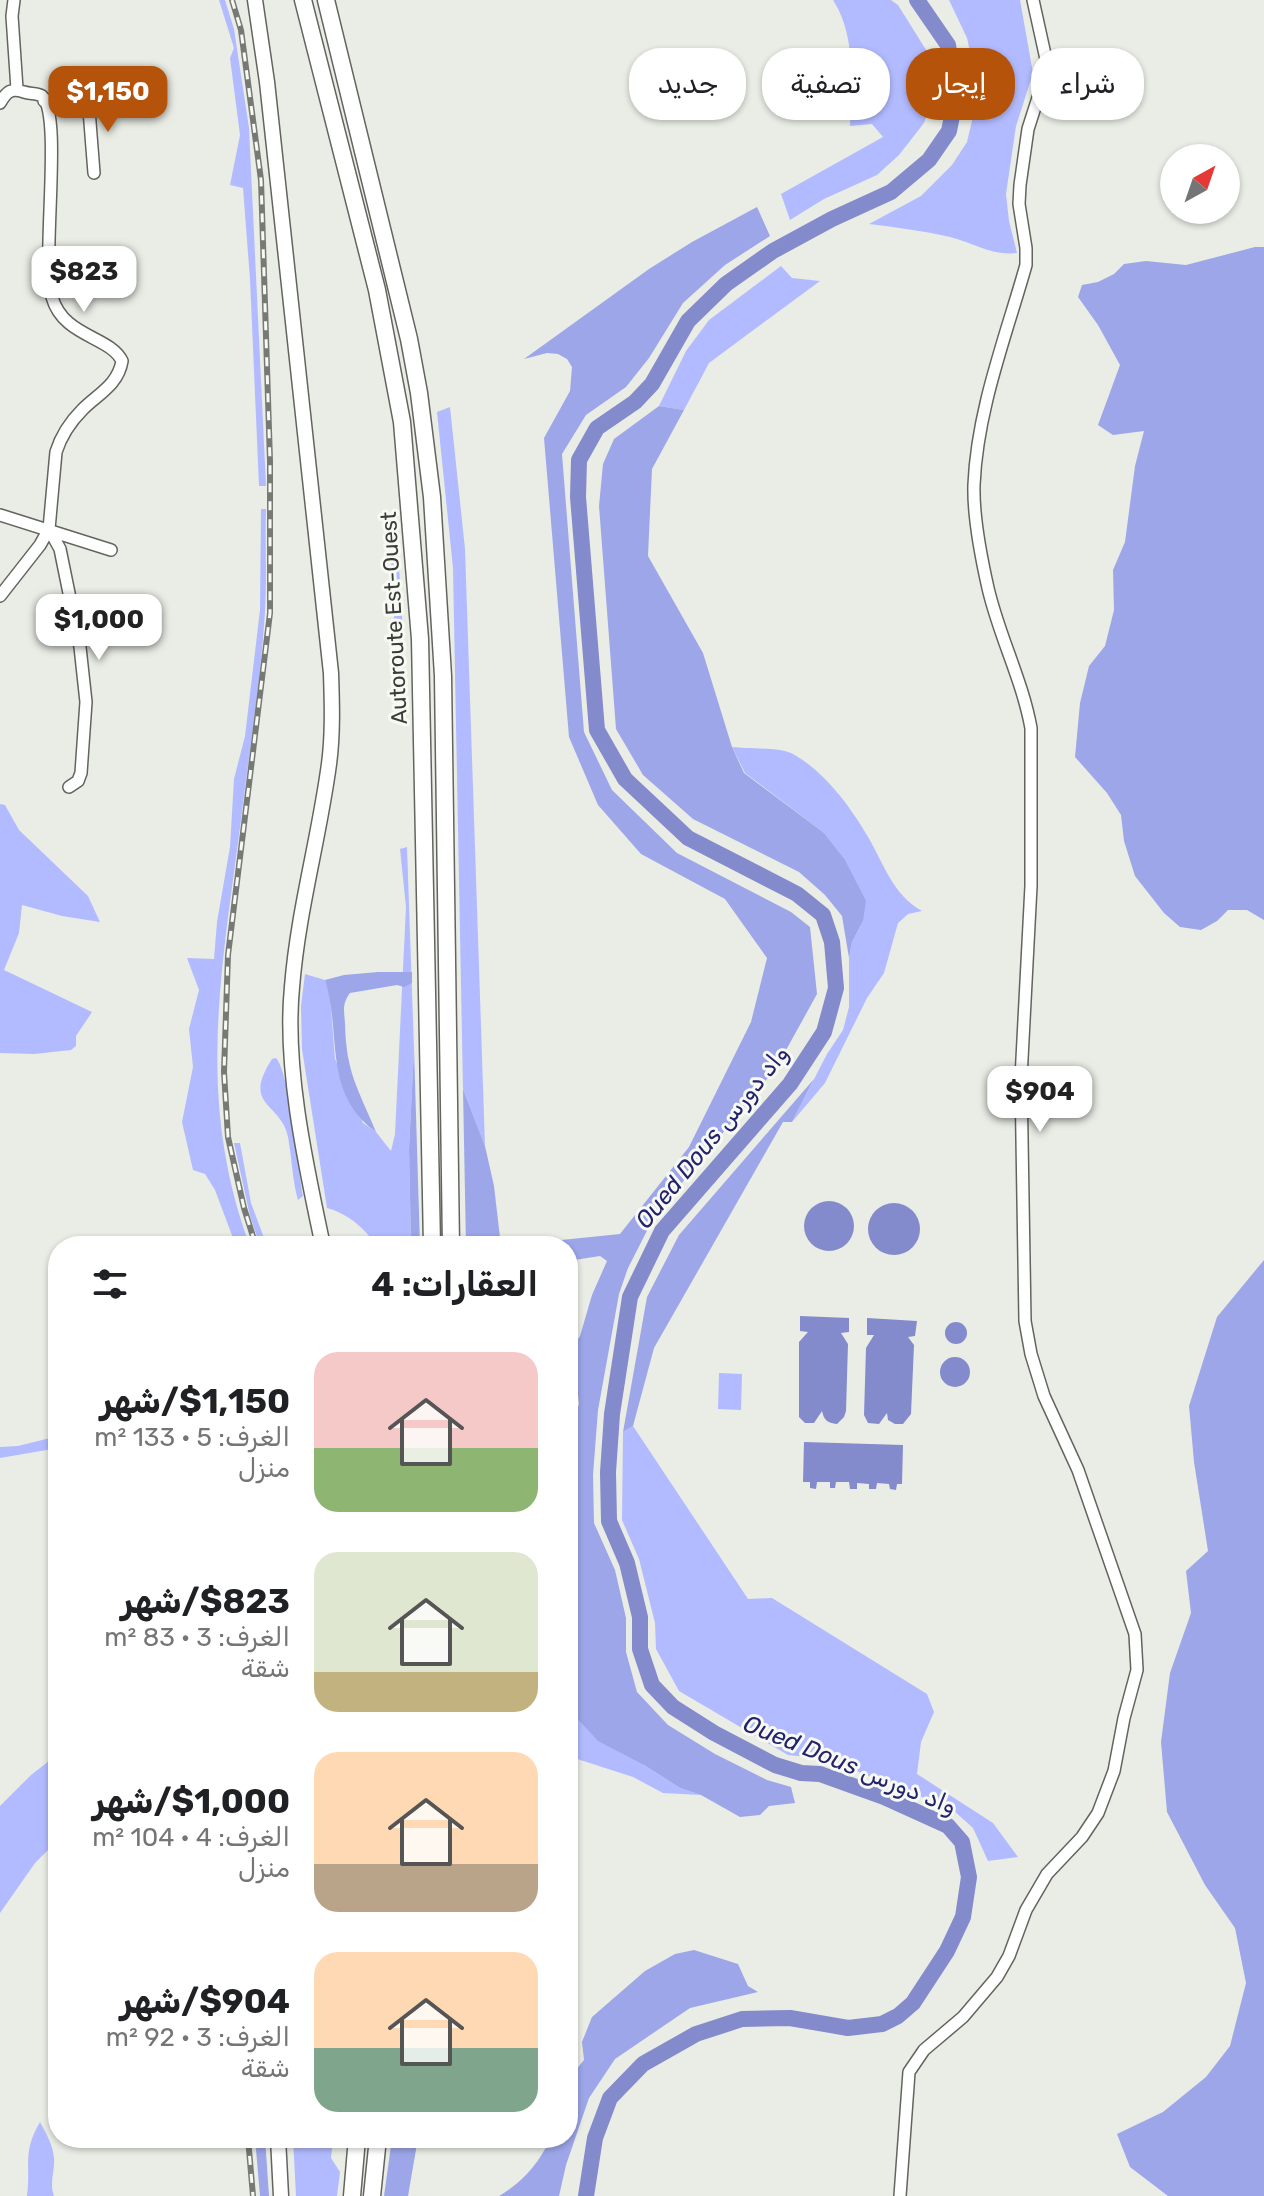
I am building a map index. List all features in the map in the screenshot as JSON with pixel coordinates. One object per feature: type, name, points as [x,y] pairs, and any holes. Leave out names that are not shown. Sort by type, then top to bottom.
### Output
[{"type":"highway","name":"Autoroute Est-Ouest","points":[[303,0],[377,290],[402,422],[420,639],[432,1236]]},
{"type":"highway","name":"Autoroute Est-Ouest","points":[[326,0],[409,339],[432,497],[443,676],[451,1236]]},
{"type":"highway","points":[[352,2196],[356,2148]]},
{"type":"highway","points":[[372,2196],[377,2148]]},
{"type":"main road","points":[[255,0],[267,82],[331,673],[333,714],[329,764],[304,894],[290,1017],[296,1085],[321,1236]]},
{"type":"main road","points":[[279,2148],[281,2196]]},
{"type":"street","points":[[14,0],[12,16],[17,89]]},
{"type":"street","points":[[900,2196],[909,2072],[924,2050],[963,2017],[997,1977],[1009,1956],[1026,1910],[1047,1874],[1082,1837],[1098,1813],[1114,1771],[1138,1662],[1135,1634],[1104,1540],[1035,1368],[1023,1294],[1021,1078],[1031,886],[1031,728],[1028,709],[994,614],[975,510],[974,484],[983,419],[1026,265],[1019,204],[1020,185],[1028,129],[1045,76],[1046,59],[1033,0]]},
{"type":"street","points":[[0,103],[6,93],[17,89],[39,94],[44,101],[49,120],[48,276],[52,297],[68,323],[116,352],[122,361],[117,376],[104,392],[83,408],[60,441],[56,452],[49,529],[0,596]]},
{"type":"street","points":[[44,101],[112,95]]},
{"type":"street","points":[[88,97],[94,173]]},
{"type":"street","points":[[0,515],[111,550]]},
{"type":"street","points":[[49,529],[60,549],[80,647],[86,702],[81,773],[78,781],[69,787]]},
{"type":"shaded area","points":[[219,0],[225,0],[234,29],[249,128],[266,486],[259,486],[243,188],[230,185],[240,135],[230,58],[234,48]]},
{"type":"shaded area","points":[[833,0],[891,0],[898,5],[925,48],[906,48],[906,120],[925,120],[899,155],[877,175],[824,199],[790,220],[781,194],[883,137],[872,124],[850,126],[850,120],[890,120],[890,48],[849,48]]},
{"type":"shaded area","points":[[949,0],[1020,0],[1031,62],[1031,79],[1016,126],[1006,194],[1017,253],[991,251],[940,235],[869,224],[921,196],[952,165],[967,142],[972,120],[1015,120],[1015,48],[969,48]]},
{"type":"shaded area","points":[[757,207],[770,236],[725,265],[683,303],[649,358],[626,387],[586,415],[562,454],[584,732],[612,790],[677,853],[791,912],[810,927],[817,994],[776,1068],[654,1217],[628,1268],[619,1294],[598,1410],[593,1475],[594,1523],[615,1570],[626,1618],[626,1652],[637,1692],[668,1725],[715,1754],[767,1780],[791,1787],[795,1803],[769,1806],[760,1815],[740,1817],[701,1795],[680,1788],[598,1741],[578,1719],[578,1339],[607,1261],[600,1256],[578,1259],[578,1238],[620,1234],[689,1147],[751,1022],[767,958],[725,899],[641,854],[598,805],[569,737],[544,438],[570,391],[572,367],[567,359],[558,354],[547,353],[524,359],[649,269]]},
{"type":"shaded area","points":[[1264,247],[1264,920],[1247,910],[1228,910],[1201,930],[1180,927],[1164,913],[1135,876],[1124,841],[1121,815],[1107,793],[1075,757],[1080,703],[1089,666],[1105,646],[1114,610],[1113,570],[1125,542],[1135,466],[1144,431],[1113,435],[1098,425],[1120,365],[1078,297],[1082,285],[1114,274],[1124,264],[1146,261],[1186,265]]},
{"type":"shaded area","points":[[781,266],[792,278],[820,281],[709,363],[684,410],[659,406],[686,351],[709,320]]},
{"type":"shaded area","points":[[659,406],[684,410],[652,469],[648,556],[703,653],[732,747],[744,773],[823,832],[845,860],[866,901],[863,921],[852,942],[849,958],[842,916],[825,895],[799,872],[693,819],[643,775],[616,729],[599,506],[603,464],[614,439]]},
{"type":"shaded area","points":[[450,407],[465,549],[485,1146],[463,1089],[453,568],[437,412]]},
{"type":"shaded area","points":[[261,509],[266,509],[263,636],[228,917],[218,1026],[222,1135],[233,1190],[247,1236],[232,1236],[215,1190],[205,1174],[193,1170],[182,1122],[193,1067],[189,1029],[199,990],[187,958],[214,959],[230,847],[234,779],[245,736],[260,610]]},
{"type":"shaded area","points":[[398,550],[404,696],[396,699],[390,552]]},
{"type":"shaded area","points":[[732,747],[788,752],[815,770],[853,814],[896,888],[922,911],[908,914],[898,923],[884,973],[867,998],[825,1083],[792,1122],[843,1030],[849,1007],[849,958],[852,942],[863,921],[823,832],[745,773]]},
{"type":"shaded area","points":[[0,804],[5,805],[19,830],[88,896],[100,922],[22,905],[19,933],[4,970],[92,1012],[76,1036],[76,1046],[71,1050],[34,1054],[0,1053]]},
{"type":"shaded area","points":[[407,847],[414,1049],[409,1149],[411,1236],[369,1236],[355,1222],[327,1208],[302,1049],[301,1006],[305,974],[325,980],[330,996],[335,1059],[363,1123],[376,1132],[391,1151],[395,1134],[406,907],[400,849]]},
{"type":"shaded area","points":[[378,972],[412,972],[412,983],[404,987],[397,985],[350,993],[345,1004],[351,1068],[376,1132],[359,1116],[341,1081],[325,980]]},
{"type":"shaded area","points":[[414,1049],[420,1236],[411,1236],[409,1149]]},
{"type":"shaded area","points":[[276,1058],[285,1082],[293,1123],[303,1196],[298,1200],[288,1137],[284,1126],[262,1096],[260,1087],[272,1059]]},
{"type":"shaded area","points":[[814,1079],[792,1122],[783,1122],[654,1348],[633,1426],[623,1432],[647,1297],[679,1235]]},
{"type":"shaded area","points":[[463,1089],[485,1146],[500,1236],[466,1236]]},
{"type":"shaded area","points":[[234,1143],[240,1143],[251,1203],[263,1236],[257,1236]]},
{"type":"shaded area","points":[[819,1202],[839,1202],[853,1216],[853,1236],[839,1250],[819,1250],[805,1236],[805,1216]]},
{"type":"shaded area","points":[[894,1203],[912,1211],[920,1229],[912,1247],[894,1255],[876,1247],[868,1229],[876,1211]]},
{"type":"shaded area","points":[[1264,1260],[1264,2196],[1168,2196],[1130,2167],[1117,2134],[1163,2112],[1206,2077],[1230,2046],[1246,1983],[1235,1928],[1205,1885],[1167,1812],[1161,1742],[1170,1673],[1191,1613],[1186,1571],[1208,1551],[1189,1406],[1217,1317]]},
{"type":"shaded area","points":[[800,1316],[849,1318],[849,1332],[841,1333],[848,1344],[846,1411],[837,1424],[826,1420],[822,1411],[814,1423],[805,1423],[799,1417],[799,1342],[808,1332],[800,1331]]},
{"type":"shaded area","points":[[867,1318],[917,1321],[915,1336],[908,1337],[914,1345],[911,1414],[903,1424],[888,1420],[887,1413],[879,1424],[868,1423],[864,1415],[866,1348],[874,1335],[867,1335]]},
{"type":"shaded area","points":[[952,1322],[960,1322],[967,1333],[960,1344],[952,1344],[945,1337],[945,1329]]},
{"type":"shaded area","points":[[955,1357],[965,1362],[970,1372],[965,1382],[955,1387],[945,1382],[940,1372],[945,1362]]},
{"type":"shaded area","points":[[719,1373],[742,1374],[741,1410],[718,1409]]},
{"type":"shaded area","points":[[633,1426],[748,1599],[772,1598],[927,1694],[934,1712],[921,1742],[917,1774],[993,1823],[1018,1857],[988,1861],[973,1828],[952,1809],[826,1759],[788,1755],[679,1691],[656,1649],[655,1623],[639,1559],[622,1520],[623,1432]]},
{"type":"shaded area","points":[[48,1438],[48,1450],[0,1458],[0,1447]]},
{"type":"shaded area","points":[[804,1442],[903,1445],[902,1484],[897,1484],[896,1490],[890,1489],[889,1484],[877,1483],[876,1489],[869,1489],[869,1484],[857,1483],[857,1489],[850,1489],[849,1482],[836,1482],[835,1488],[830,1488],[830,1482],[817,1482],[816,1489],[810,1488],[810,1482],[803,1482]]},
{"type":"shaded area","points":[[578,1718],[680,1788],[701,1795],[663,1793],[633,1777],[578,1759]]},
{"type":"shaded area","points":[[48,1762],[48,1850],[35,1863],[0,1913],[0,1806]]},
{"type":"shaded area","points":[[694,1950],[738,1964],[748,1986],[758,1992],[690,2008],[615,2059],[589,2098],[578,2130],[578,2067],[584,2060],[582,2042],[592,2017],[645,1971],[675,1954]]},
{"type":"shaded area","points":[[40,2122],[48,2137],[48,2148],[52,2148],[53,2153],[54,2196],[27,2196],[29,2151]]},
{"type":"shaded area","points":[[256,2148],[266,2148],[269,2196],[260,2196]]},
{"type":"shaded area","points":[[294,2148],[332,2148],[331,2158],[340,2172],[337,2196],[296,2196]]},
{"type":"shaded area","points":[[391,2148],[416,2148],[408,2196],[384,2196]]},
{"type":"shaded area","points":[[545,2148],[572,2148],[559,2196],[499,2196],[530,2171]]},
{"type":"waterway","name":"Oued Dous واد دورس","points":[[586,2196],[595,2138],[610,2098],[643,2064],[696,2034],[742,2019],[790,2018],[848,2028],[882,2024],[913,2003],[947,1951],[963,1917],[969,1877],[962,1842],[948,1826],[884,1797],[820,1774],[801,1773],[775,1765],[714,1733],[673,1707],[652,1685],[640,1649],[640,1617],[627,1563],[609,1521],[612,1414],[630,1297],[662,1231],[790,1084],[824,1032],[836,988],[832,942],[823,915],[797,894],[688,838],[625,779],[597,730],[578,497],[579,460],[597,428],[635,402],[652,384],[688,321],[726,284],[773,251],[891,192],[929,160],[949,131],[956,96],[948,45],[917,0]]},
{"type":"railway","points":[[232,0],[241,30],[261,180],[270,461],[270,613],[228,955],[224,1072],[228,1137],[253,1236]]},
{"type":"railway","points":[[249,2148],[253,2196]]}]
